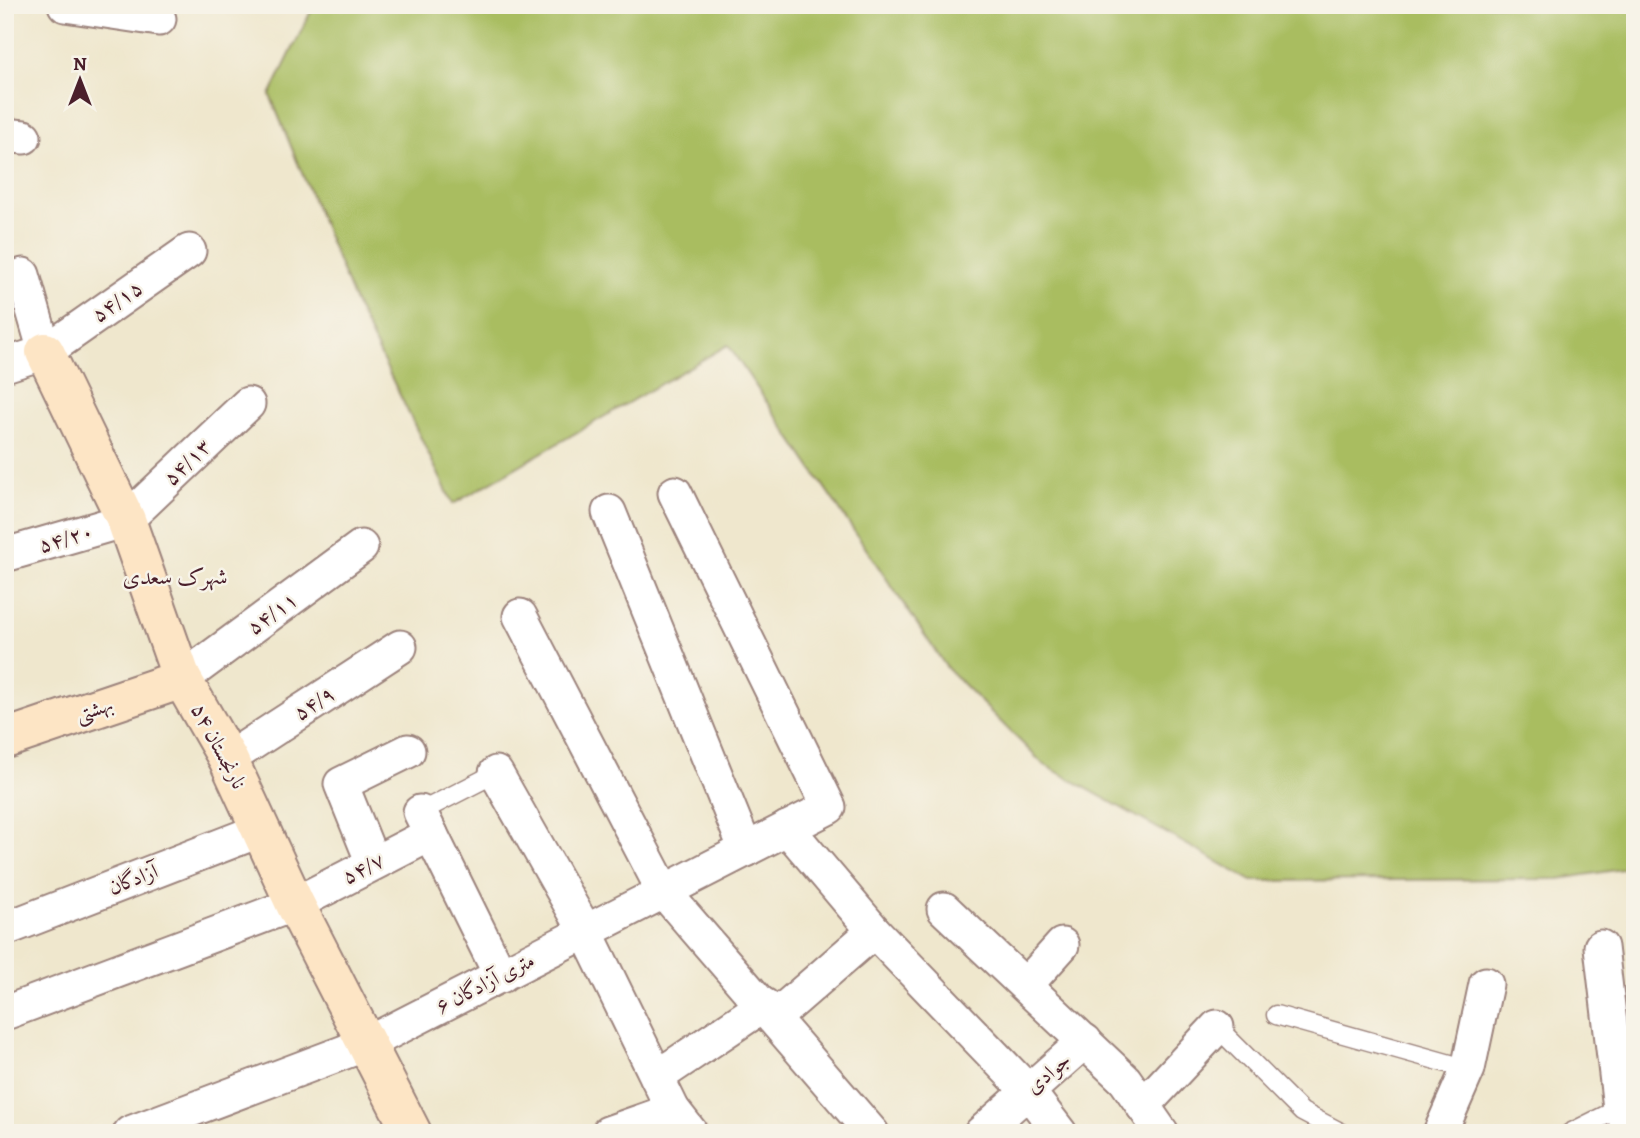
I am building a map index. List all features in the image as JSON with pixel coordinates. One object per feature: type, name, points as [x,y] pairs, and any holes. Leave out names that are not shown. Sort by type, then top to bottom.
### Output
[{"type":"street","points":[[65,5],[159,19]]},
{"type":"street","name":"۵۴/۱۵","points":[[5,365],[46,352],[189,251]]},
{"type":"street","points":[[23,275],[46,352]]},
{"type":"street","name":"نارنجستان ۵۴","points":[[46,352],[126,520],[182,678],[228,759],[295,904],[412,1133]]},
{"type":"street","name":"۵۴/۱۳","points":[[126,520],[248,404]]},
{"type":"street","name":"۶ متری آزادگان","points":[[130,1133],[366,1044],[829,807],[675,493]]},
{"type":"street","points":[[609,512],[746,850]]},
{"type":"street","name":"۵۴/۲۰","points":[[5,555],[126,520]]},
{"type":"street","name":"۵۴/۱۱","points":[[182,678],[362,547]]},
{"type":"street","points":[[520,616],[664,892],[872,1133]]},
{"type":"street","name":"۵۴/۹","points":[[228,759],[400,647]]},
{"type":"street","name":"بهشتی","points":[[5,739],[182,678]]},
{"type":"street","points":[[373,863],[341,784],[408,751]]},
{"type":"street","points":[[496,773],[586,932],[682,1122],[608,1133]]},
{"type":"street","points":[[426,823],[501,976]]},
{"type":"street","name":"۵۴/۷","points":[[5,1013],[295,904],[373,863],[426,823]]},
{"type":"street","points":[[788,828],[874,931],[1027,1090],[1060,1133]]},
{"type":"street","name":"آزادگان","points":[[5,929],[261,830]]},
{"type":"street","points":[[944,909],[1125,1080],[1162,1133]]},
{"type":"street","points":[[657,1077],[769,1012],[874,931]]},
{"type":"street","points":[[1026,985],[1062,945]]},
{"type":"street","points":[[1601,947],[1624,1045],[1629,1122]]},
{"type":"street","points":[[1440,1133],[1468,1069],[1486,985]]},
{"type":"street","points":[[1143,1106],[1217,1027]]},
{"type":"street","name":"جوادی","points":[[981,1133],[1085,1041]]},
{"type":"lane","points":[[426,823],[496,773]]},
{"type":"lane","points":[[1276,1015],[1468,1069]]},
{"type":"lane","points":[[1217,1027],[1302,1112],[1342,1133]]},
{"type":"lane","points":[[1570,1133],[1629,1122]]},
{"type":"green space","points":[[314,5],[1635,5],[1635,867],[1559,879],[1252,881],[1043,764],[947,668],[728,345],[453,504],[356,305],[270,95]]},
{"type":"district","name":"شهرک سعدی","points":[[175,576]]}]
